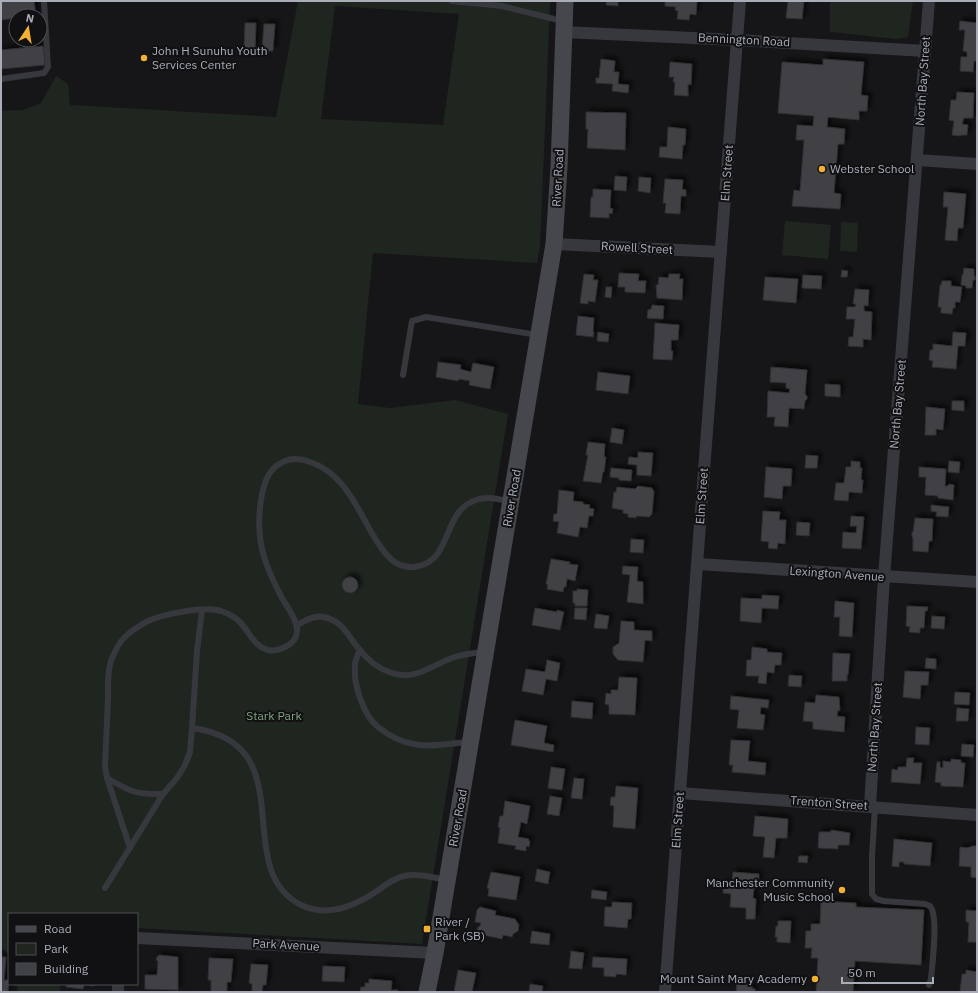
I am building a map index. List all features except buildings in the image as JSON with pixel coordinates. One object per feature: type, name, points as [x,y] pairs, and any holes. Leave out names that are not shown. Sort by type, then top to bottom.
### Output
[{"type":"street","name":"River Road","points":[[426,992],[435,953],[554,244],[559,167],[565,1]]},
{"type":"street","name":"Elm Street","points":[[665,992],[740,1]]},
{"type":"street","name":"North Bay Street","points":[[872,807],[884,577],[928,1]]},
{"type":"street","name":"Bennington Road","points":[[564,27],[737,40],[925,51]]},
{"type":"street","points":[[917,160],[977,164]]},
{"type":"street","name":"Rowell Street","points":[[554,244],[721,252]]},
{"type":"street","name":"Lexington Avenue","points":[[698,564],[977,582]]},
{"type":"street","name":"Trenton Street","points":[[680,793],[977,815]]},
{"type":"street","name":"Park Avenue","points":[[138,938],[435,953]]},
{"type":"lane","points":[[1,79],[44,73],[47,71],[44,1]]},
{"type":"lane","points":[[452,1],[502,6],[564,27]]},
{"type":"lane","points":[[403,375],[412,321],[426,317],[539,336]]},
{"type":"lane","points":[[130,848],[107,778],[105,766],[108,679],[110,664],[115,650],[123,639],[145,622],[179,613],[202,610],[220,610],[235,617],[255,643],[268,650],[282,649],[293,642],[297,634],[297,625],[280,595],[264,556],[261,542],[259,511],[264,483],[270,472],[280,463],[293,459],[307,460],[320,465],[341,483],[389,558],[400,565],[414,568],[427,564],[438,555],[452,522],[467,504],[475,500],[486,498],[512,501]]},
{"type":"lane","points":[[105,888],[163,794],[177,778],[185,765],[190,752],[197,651],[202,610]]},
{"type":"lane","points":[[297,625],[311,618],[322,616],[338,622],[352,637],[360,650],[376,665],[389,672],[402,675],[416,674],[452,658],[486,652]]},
{"type":"lane","points":[[360,650],[355,664],[355,682],[361,701],[377,726],[401,741],[415,745],[471,742]]},
{"type":"lane","points":[[192,728],[208,730],[227,739],[243,750],[256,774],[263,817],[265,846],[272,874],[279,886],[289,897],[300,905],[313,910],[327,911],[341,909],[367,898],[389,882],[402,876],[412,874],[447,881]]},
{"type":"lane","points":[[107,778],[127,790],[144,795],[163,794]]},
{"type":"lane","points":[[872,807],[872,894],[876,899],[884,901],[924,904],[930,906],[934,913],[935,924],[931,979],[929,986]]},
{"type":"green space","name":"Stark Park","points":[[298,1],[550,1],[540,247],[537,263],[373,253],[358,404],[390,408],[455,400],[508,414],[422,944],[138,928],[138,913],[8,913],[8,953],[1,948],[1,111],[23,110],[41,103],[56,76],[68,84],[70,105],[276,117]],"holes":[[[335,6],[459,14],[443,125],[321,119]]]},
{"type":"green space","points":[[830,1],[913,1],[908,37],[897,39],[830,32]]},
{"type":"green space","points":[[785,221],[831,225],[828,259],[782,255]]},
{"type":"green space","points":[[841,222],[858,223],[857,252],[840,251]]},
{"type":"green space","points":[[17,985],[60,985],[60,992],[18,992]]},
{"type":"place","name":"John H Sunuhu Youth Services Center","points":[[144,58]]},
{"type":"place","name":"Webster School","points":[[822,169]]},
{"type":"place","name":"Manchester Community Music School","points":[[842,890]]},
{"type":"place","name":"River / Park (SB)","points":[[427,929]]},
{"type":"place","name":"Mount Saint Mary Academy","points":[[815,979]]}]
